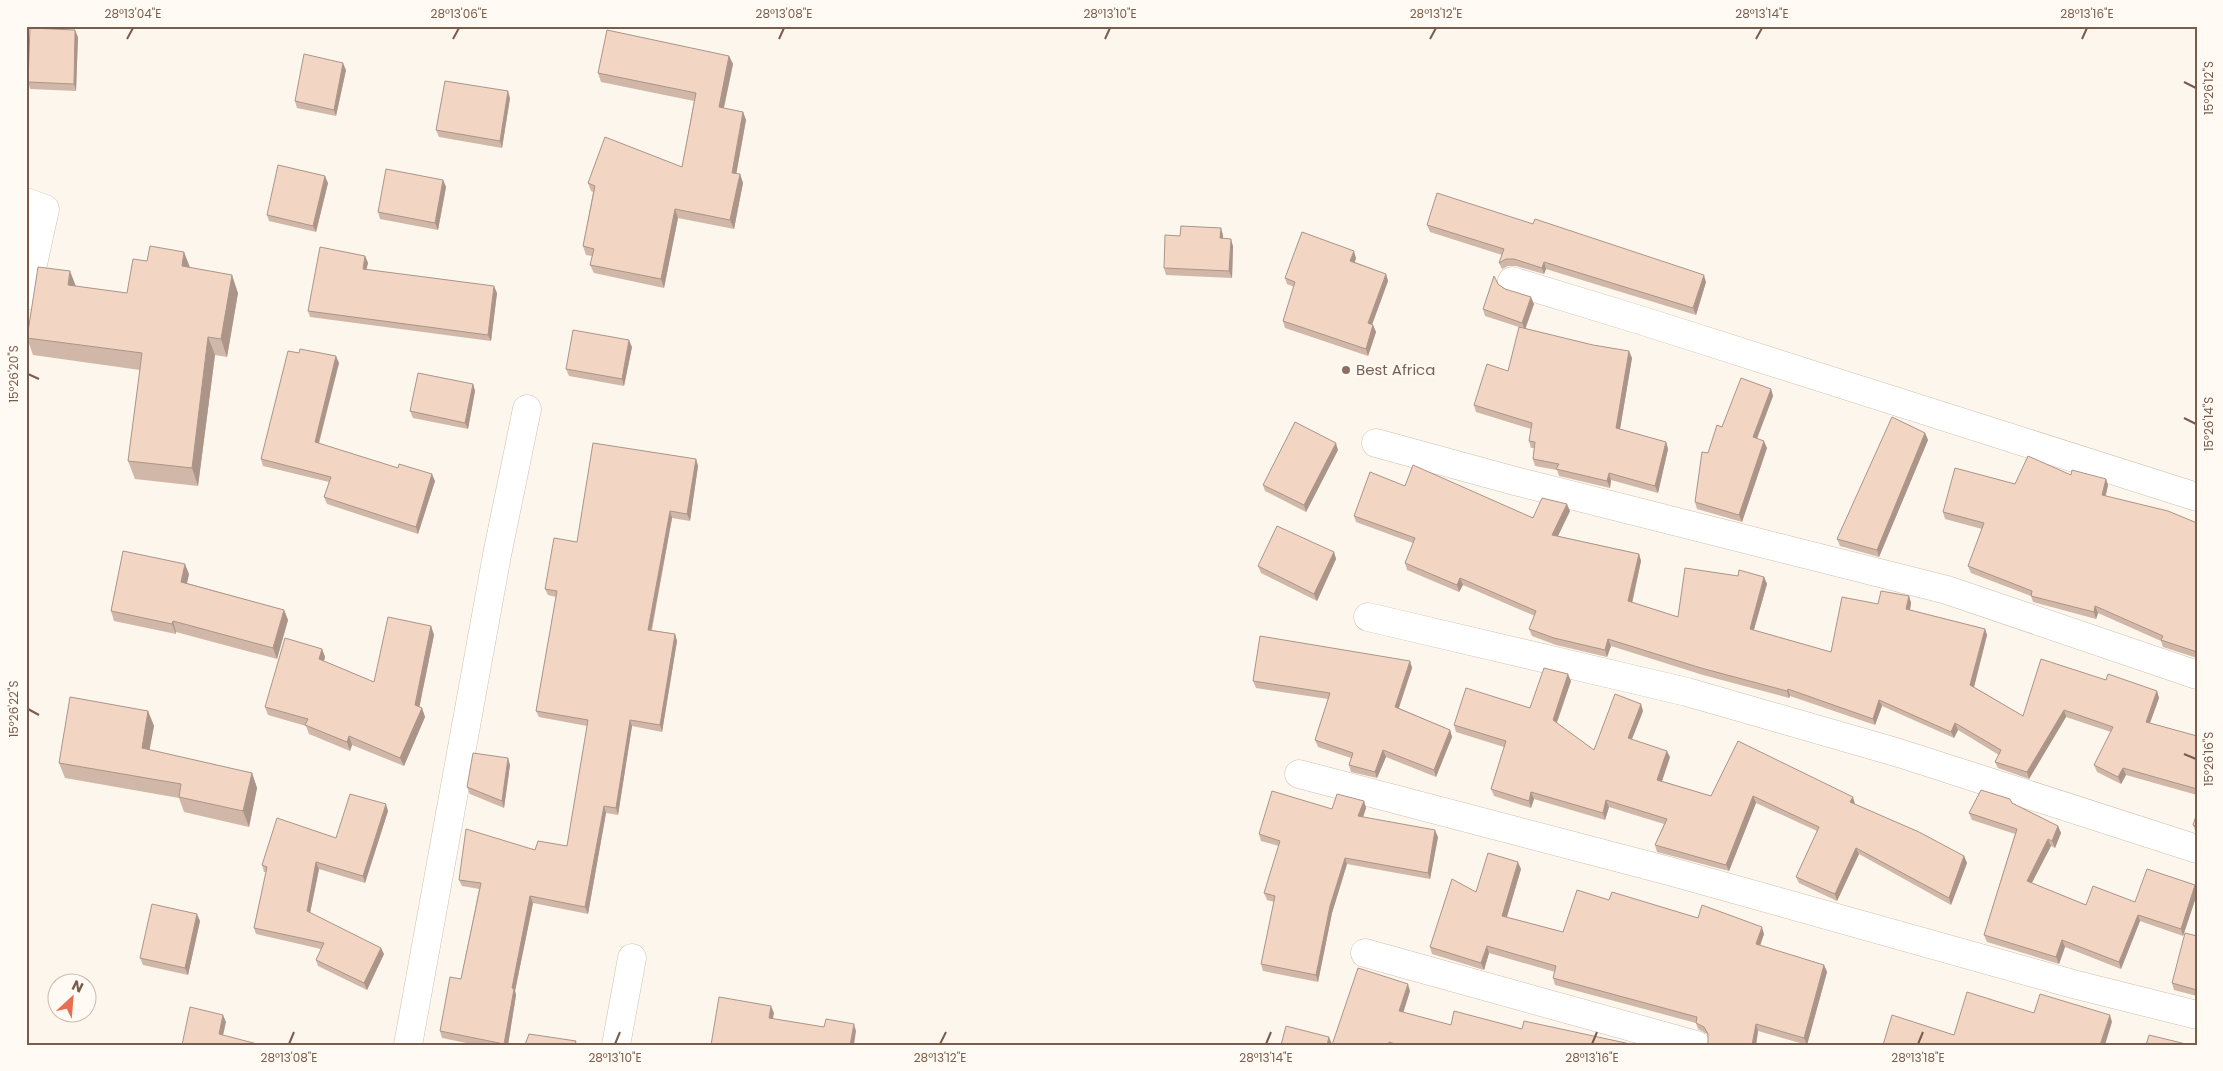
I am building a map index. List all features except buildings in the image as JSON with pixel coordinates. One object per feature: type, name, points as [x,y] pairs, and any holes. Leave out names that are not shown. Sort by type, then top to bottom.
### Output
[{"type":"street","points":[[26,202],[45,209],[26,296]]},
{"type":"street","points":[[1512,281],[1807,372],[2197,497]]},
{"type":"street","points":[[408,1045],[495,565],[527,409]]},
{"type":"street","points":[[1376,443],[1515,481],[1938,588],[2197,675]]},
{"type":"street","points":[[1368,617],[1687,692],[1899,753],[2197,849]]},
{"type":"street","points":[[1299,774],[1669,871],[2073,984],[2197,1015]]},
{"type":"street","points":[[1365,953],[1696,1045]]},
{"type":"street","points":[[616,1045],[632,958]]},
{"type":"place","name":"Best Africa","points":[[1346,370]]}]
